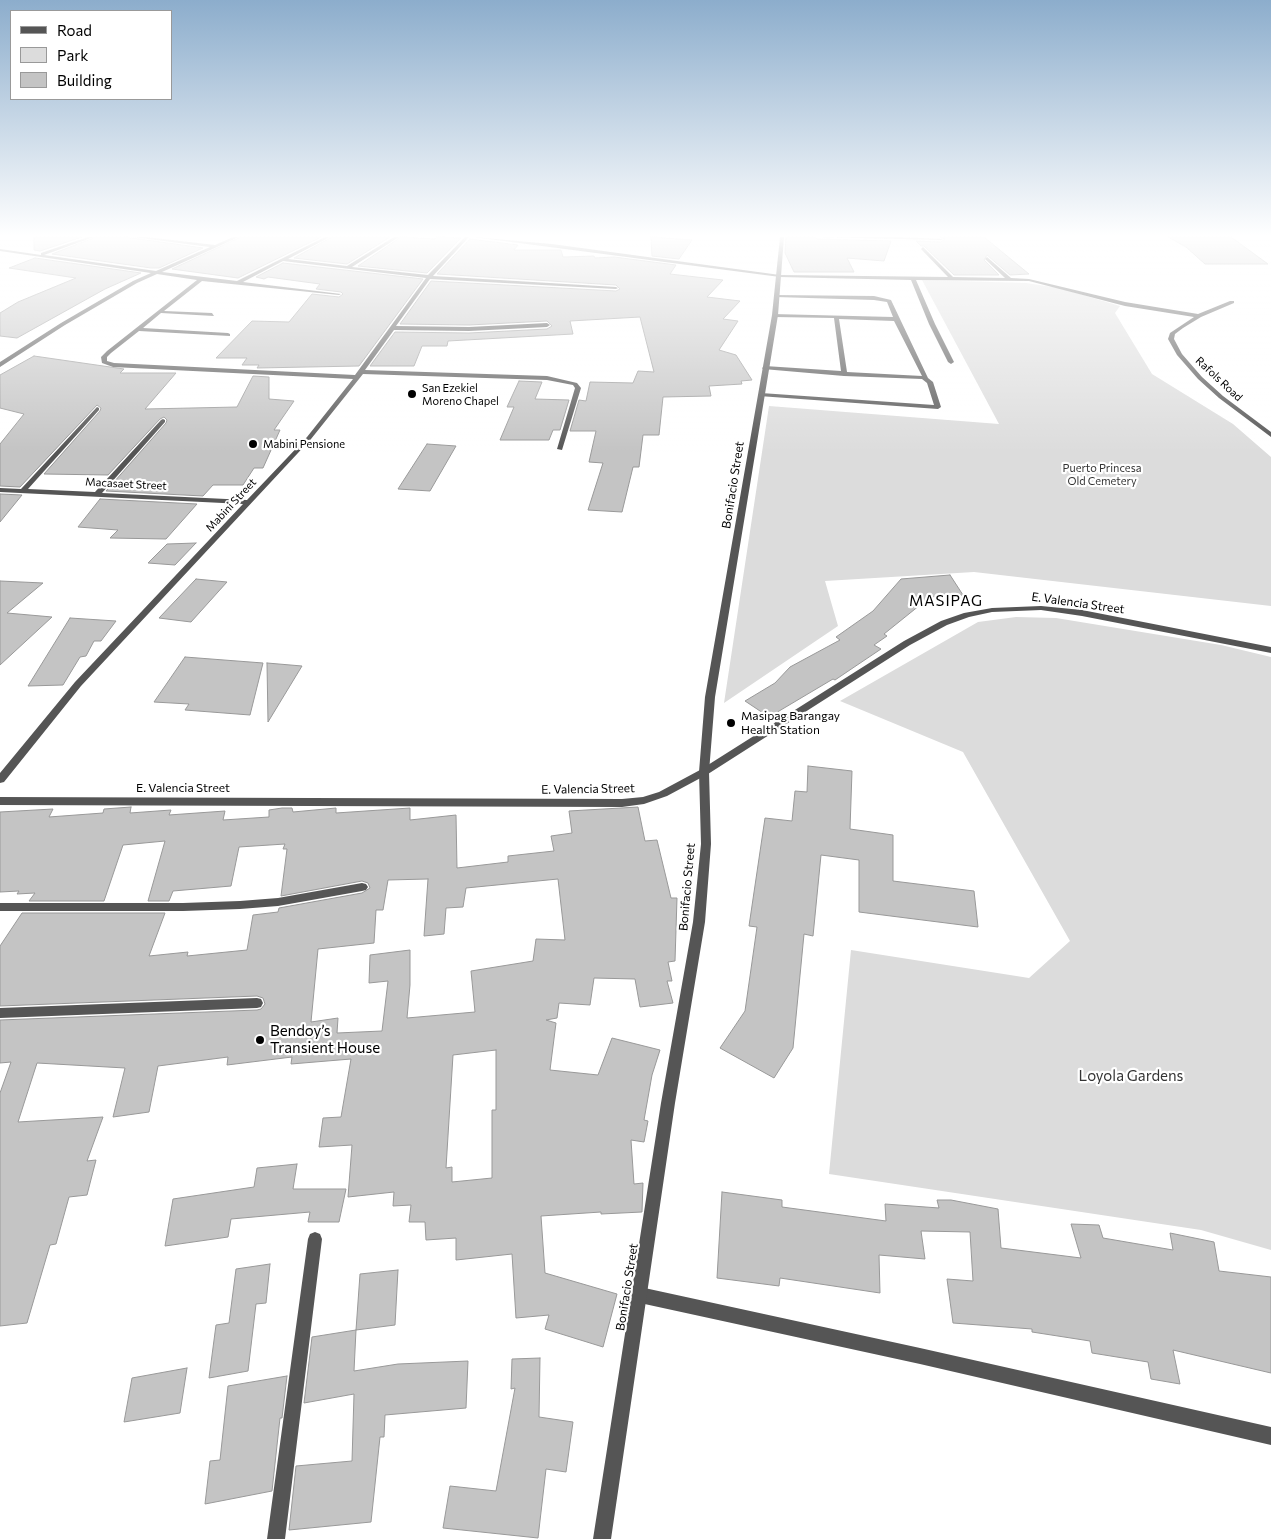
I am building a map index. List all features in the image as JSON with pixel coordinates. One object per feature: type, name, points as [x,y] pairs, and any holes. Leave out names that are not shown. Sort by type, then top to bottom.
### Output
[{"type":"street","points":[[0,365],[88,309]]},
{"type":"street","points":[[165,309],[109,352],[104,357],[104,362],[113,365],[358,375],[547,378],[568,381],[575,384],[578,388],[560,449]]},
{"type":"street","name":"Mabini Street","points":[[0,780],[78,684],[309,438],[406,309]]},
{"type":"street","name":"Bonifacio Street","points":[[602,1539],[668,1103],[699,922],[706,844],[704,772],[710,697],[775,309]]},
{"type":"street","points":[[892,309],[926,373],[924,378]]},
{"type":"street","points":[[926,309],[951,362]]},
{"type":"street","points":[[1155,309],[1199,316]]},
{"type":"street","name":"Rafols Road","points":[[1216,309],[1199,316],[1173,333],[1171,339],[1180,355],[1221,397],[1271,435]]},
{"type":"street","points":[[161,312],[212,315]]},
{"type":"street","points":[[775,315],[896,319]]},
{"type":"street","points":[[836,317],[844,374]]},
{"type":"street","points":[[392,328],[469,329],[547,325]]},
{"type":"street","points":[[138,329],[228,334]]},
{"type":"street","points":[[761,395],[938,408],[930,382],[924,378],[765,368]]},
{"type":"street","points":[[23,491],[97,409]]},
{"type":"street","points":[[97,494],[163,421]]},
{"type":"street","name":"Macasaet Street","points":[[0,490],[250,502]]},
{"type":"street","name":"E. Valencia Street","points":[[0,801],[622,803],[644,800],[663,794],[704,772],[908,643],[944,623],[976,613],[1020,608],[1057,610],[1271,650]]},
{"type":"street","points":[[0,907],[183,907],[240,905],[278,902],[362,887]]},
{"type":"street","points":[[0,1014],[257,1003]]},
{"type":"street","points":[[276,1539],[315,1239]]},
{"type":"street","points":[[640,1295],[920,1356],[1271,1436]]},
{"type":"green space","name":"Puerto Princesa Old Cemetery","points":[[937,309],[1118,309],[1115,313],[1152,374],[1233,424],[1271,457],[1271,606],[974,572],[825,581],[838,626],[724,703],[769,406],[999,424]]},
{"type":"green space","name":"Loyola Gardens","points":[[1016,617],[1056,618],[1221,645],[1271,657],[1271,1250],[1201,1230],[829,1174],[851,950],[1029,978],[1070,941],[963,752],[840,701],[978,622]]},
{"type":"building","points":[[7,309],[69,309],[17,338],[0,336],[0,313]]},
{"type":"building","points":[[300,309],[401,309],[359,366],[257,368],[259,365],[242,365],[247,358],[216,358],[252,321],[289,322]]},
{"type":"building","points":[[411,309],[733,309],[723,319],[738,321],[719,350],[736,355],[752,380],[741,381],[742,384],[709,386],[711,396],[663,397],[659,435],[643,435],[639,467],[633,467],[622,512],[588,510],[603,463],[589,462],[596,431],[570,431],[579,400],[586,401],[590,382],[633,383],[638,371],[654,372],[640,317],[570,321],[573,334],[448,341],[447,346],[422,346],[414,366],[370,366],[395,332],[469,333],[547,329],[552,326],[547,321],[469,325],[400,324]]},
{"type":"building","points":[[34,356],[124,369],[120,373],[176,373],[145,409],[237,407],[253,376],[269,377],[269,399],[294,401],[274,430],[280,430],[263,468],[254,468],[243,485],[213,485],[203,496],[106,491],[166,423],[167,420],[164,417],[108,475],[44,474],[100,411],[101,408],[97,405],[20,487],[0,486],[0,444],[24,414],[0,408],[0,375]]},
{"type":"building","points":[[519,381],[542,382],[535,399],[569,400],[560,430],[553,430],[549,440],[500,440],[514,407],[507,407]]},
{"type":"building","points":[[427,444],[456,446],[430,491],[398,489]]},
{"type":"building","points":[[0,494],[22,495],[0,522]]},
{"type":"building","points":[[100,499],[197,504],[166,539],[110,538],[118,530],[78,527]]},
{"type":"building","points":[[196,543],[175,565],[148,563],[167,544]]},
{"type":"building","points":[[950,575],[963,595],[930,597],[884,634],[887,636],[874,645],[881,649],[835,680],[833,679],[769,717],[745,701],[775,683],[790,667],[840,640],[836,637],[873,611],[901,579]]},
{"type":"building","points":[[196,579],[227,582],[191,622],[159,618]]},
{"type":"building","points":[[0,581],[43,583],[7,613],[52,617],[0,665]]},
{"type":"building","points":[[70,618],[116,621],[101,641],[94,641],[86,656],[80,657],[63,685],[28,686]]},
{"type":"building","points":[[185,657],[263,663],[250,715],[185,710],[189,704],[154,702]]},
{"type":"building","points":[[267,663],[302,666],[268,722]]},
{"type":"building","points":[[808,766],[852,771],[850,829],[893,835],[893,881],[974,891],[978,927],[859,912],[859,860],[821,855],[813,936],[804,934],[793,1048],[774,1078],[720,1048],[745,1011],[757,927],[749,926],[765,818],[792,821],[795,791],[807,792]]},
{"type":"building","points":[[131,807],[130,813],[171,810],[169,815],[225,811],[223,820],[269,817],[269,810],[282,808],[292,808],[293,812],[336,808],[336,813],[410,808],[410,820],[456,815],[457,868],[508,862],[508,856],[554,851],[551,836],[572,833],[569,811],[638,807],[645,841],[657,840],[671,898],[677,898],[675,961],[668,962],[672,981],[667,981],[673,1003],[640,1007],[635,979],[594,978],[590,1005],[559,1003],[557,1018],[546,1020],[556,1023],[550,1070],[598,1075],[612,1038],[660,1050],[652,1075],[644,1120],[648,1121],[644,1142],[631,1140],[634,1184],[643,1183],[642,1212],[601,1214],[601,1212],[541,1216],[545,1273],[617,1294],[603,1347],[545,1329],[549,1315],[516,1318],[512,1254],[456,1260],[456,1238],[426,1240],[425,1222],[409,1222],[411,1205],[393,1206],[394,1192],[348,1197],[352,1145],[319,1147],[323,1118],[341,1117],[351,1059],[291,1064],[292,1057],[227,1065],[228,1057],[158,1066],[149,1112],[113,1117],[125,1068],[37,1063],[18,1122],[103,1117],[87,1161],[96,1160],[87,1195],[69,1197],[56,1244],[50,1245],[27,1323],[0,1326],[0,1093],[11,1062],[0,1063],[0,1020],[257,1010],[261,1009],[265,1004],[263,998],[257,996],[0,1006],[0,946],[22,913],[165,913],[149,956],[188,952],[187,956],[247,950],[253,915],[278,912],[279,908],[362,893],[370,888],[368,883],[362,881],[281,896],[287,849],[283,849],[285,844],[239,847],[231,886],[173,891],[169,901],[148,901],[165,841],[123,845],[104,901],[29,901],[35,893],[17,894],[19,891],[0,892],[0,812],[53,809],[49,817],[103,813],[104,809]],"holes":[[[428,879],[424,936],[444,934],[446,908],[463,907],[466,888],[558,879],[565,940],[536,939],[533,961],[471,971],[475,1012],[407,1018],[410,985],[410,950],[370,955],[369,983],[388,981],[382,1031],[337,1033],[338,1018],[311,1022],[318,949],[374,943],[376,910],[383,910],[388,880]],[[496,1050],[496,1110],[492,1110],[492,1178],[452,1182],[452,1167],[446,1168],[453,1055]]]},
{"type":"building","points":[[297,1164],[293,1189],[346,1189],[339,1222],[308,1222],[310,1212],[231,1219],[228,1237],[165,1246],[173,1199],[254,1187],[257,1168]]},
{"type":"building","points":[[722,1192],[782,1200],[782,1207],[886,1221],[885,1204],[939,1208],[937,1200],[951,1200],[998,1209],[1001,1248],[1081,1258],[1071,1224],[1099,1225],[1103,1238],[1173,1250],[1170,1233],[1214,1242],[1219,1271],[1271,1277],[1271,1373],[1173,1350],[1180,1384],[1151,1379],[1148,1362],[1092,1353],[1090,1341],[1032,1332],[1032,1329],[953,1323],[947,1279],[973,1281],[970,1232],[921,1231],[925,1259],[879,1255],[880,1293],[780,1278],[779,1286],[717,1278]]},
{"type":"building","points":[[270,1264],[266,1303],[256,1304],[248,1371],[209,1378],[216,1325],[229,1323],[236,1269]]},
{"type":"building","points":[[398,1270],[395,1325],[356,1330],[360,1274]]},
{"type":"building","points":[[356,1330],[354,1371],[398,1364],[468,1361],[466,1408],[385,1415],[384,1437],[380,1437],[371,1522],[289,1530],[296,1466],[352,1461],[354,1394],[304,1403],[312,1337]]},
{"type":"building","points":[[540,1358],[539,1417],[573,1422],[566,1472],[546,1469],[538,1538],[443,1528],[450,1486],[496,1491],[515,1388],[511,1389],[512,1359]]},
{"type":"building","points":[[187,1368],[180,1413],[124,1422],[132,1378]]},
{"type":"building","points":[[287,1376],[282,1418],[280,1418],[272,1491],[205,1504],[210,1461],[220,1460],[228,1386]]},
{"type":"place","name":"San Ezekiel Moreno Chapel","points":[[412,394]]},
{"type":"place","name":"Mabini Pensione","points":[[253,444]]},
{"type":"place","name":"Masipag Barangay Health Station","points":[[731,723]]},
{"type":"place","name":"Bendoy’s Transient House","points":[[260,1040]]},
{"type":"district","name":"MASIPAG","points":[[946,601]]}]
